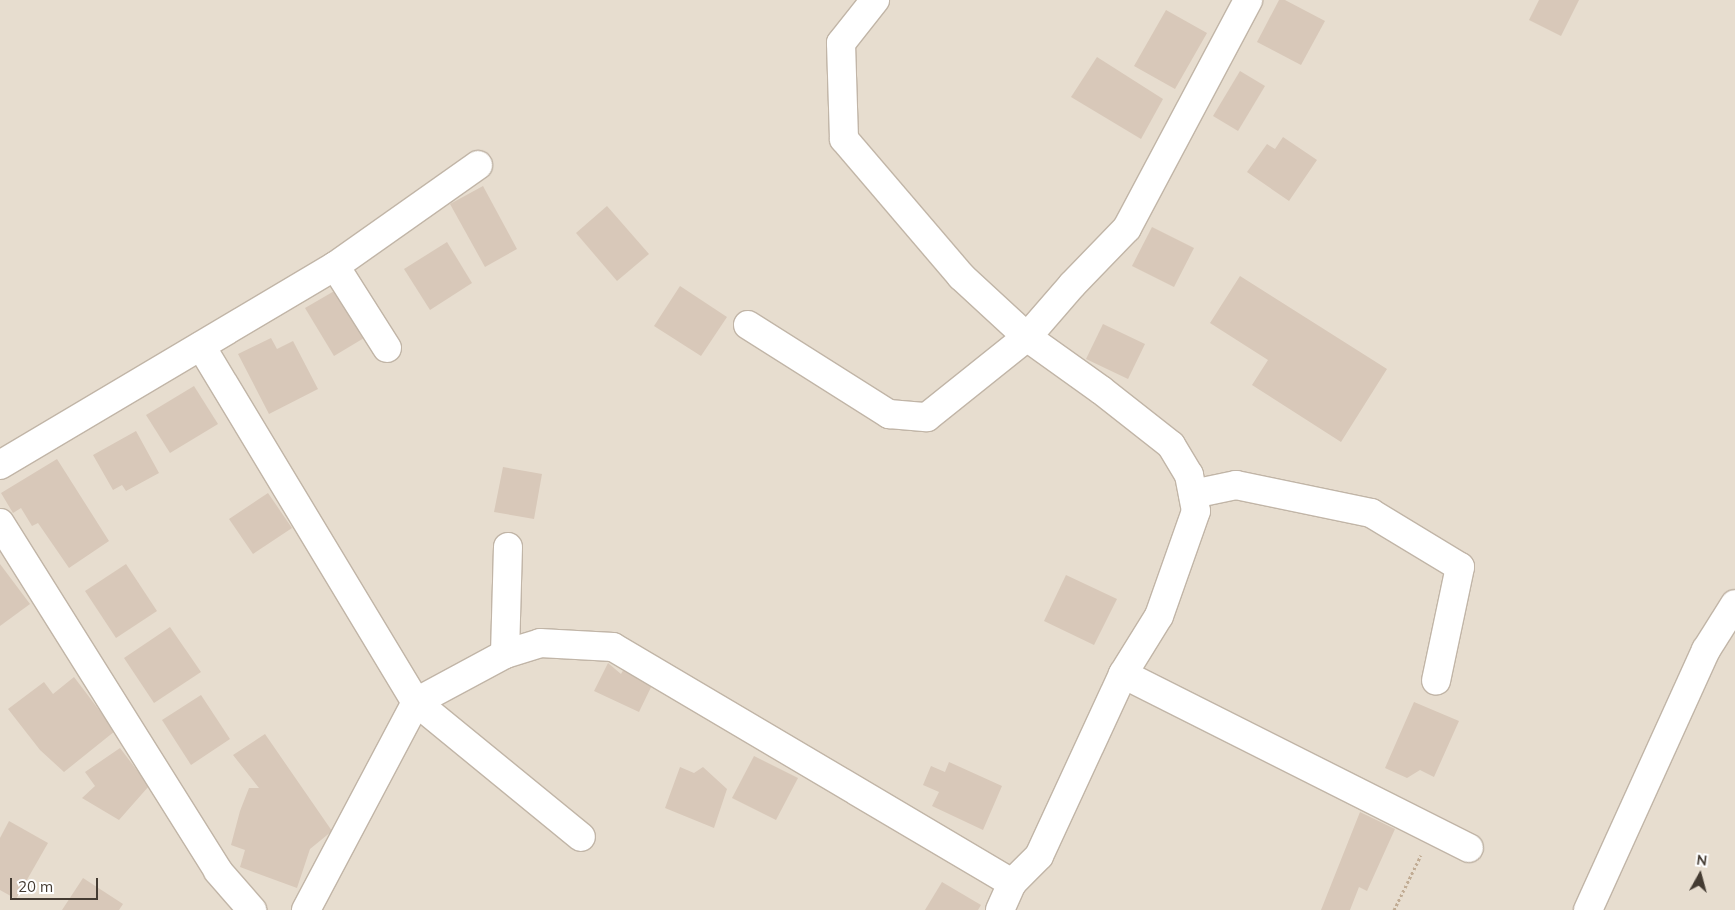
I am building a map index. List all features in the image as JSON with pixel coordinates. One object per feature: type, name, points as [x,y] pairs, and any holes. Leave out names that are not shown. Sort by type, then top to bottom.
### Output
[{"type":"street","points":[[748,324],[889,414],[927,417],[1027,337],[1072,285],[1127,228],[1248,0]]},
{"type":"street","points":[[872,1],[841,43],[844,140],[961,276],[1027,337],[1101,390],[1171,445],[1189,475],[1196,511],[1159,616],[1123,674],[1039,856],[1012,883],[1000,910]]},
{"type":"street","points":[[0,465],[335,266],[478,165]]},
{"type":"street","points":[[335,266],[387,348]]},
{"type":"street","points":[[201,346],[416,702],[581,836]]},
{"type":"street","points":[[1193,494],[1236,485],[1370,513],[1460,567],[1436,681]]},
{"type":"street","points":[[0,523],[218,870],[252,910]]},
{"type":"street","points":[[506,654],[508,547]]},
{"type":"street","points":[[1588,910],[1706,650],[1735,604]]},
{"type":"street","points":[[306,910],[416,702],[506,654],[540,643],[613,647],[1012,883]]},
{"type":"street","points":[[1123,674],[1469,848]]},
{"type":"path","points":[[1394,910],[1435,830]]},
{"type":"shaded area","points":[[0,0],[1735,0],[1735,910],[0,910]]},
{"type":"building","points":[[1279,0],[1285,0],[1325,21],[1301,65],[1257,42]]},
{"type":"building","points":[[1539,0],[1579,0],[1561,36],[1529,20]]},
{"type":"building","points":[[1166,10],[1207,33],[1175,89],[1134,66]]},
{"type":"building","points":[[1097,57],[1163,99],[1141,139],[1071,97]]},
{"type":"building","points":[[1240,71],[1265,86],[1238,131],[1213,116]]},
{"type":"building","points":[[1283,137],[1317,160],[1289,201],[1247,172],[1267,144],[1275,149]]},
{"type":"building","points":[[483,186],[517,249],[485,267],[450,204]]},
{"type":"building","points":[[607,206],[649,254],[617,281],[576,233]]},
{"type":"building","points":[[1152,227],[1194,248],[1174,287],[1132,266]]},
{"type":"building","points":[[447,242],[472,283],[430,310],[404,269]]},
{"type":"building","points":[[1240,276],[1387,369],[1341,442],[1252,385],[1268,360],[1210,323]]},
{"type":"building","points":[[680,286],[727,317],[701,356],[654,326]]},
{"type":"building","points":[[336,290],[364,338],[334,356],[305,308]]},
{"type":"building","points":[[1103,324],[1145,344],[1128,379],[1086,359]]},
{"type":"building","points":[[271,338],[277,349],[293,341],[318,389],[269,414],[238,354]]},
{"type":"building","points":[[194,386],[218,424],[170,453],[146,415]]},
{"type":"building","points":[[136,431],[159,473],[126,491],[122,485],[113,490],[93,455]]},
{"type":"building","points":[[57,459],[109,541],[69,568],[38,523],[32,526],[21,508],[13,513],[1,493]]},
{"type":"building","points":[[503,467],[542,474],[534,519],[494,512]]},
{"type":"building","points":[[268,493],[292,528],[253,554],[229,519]]},
{"type":"building","points":[[0,564],[30,604],[0,626]]},
{"type":"building","points":[[126,564],[157,611],[116,638],[85,591]]},
{"type":"building","points":[[1066,575],[1117,599],[1094,645],[1044,621]]},
{"type":"building","points":[[170,627],[201,672],[154,703],[124,658]]},
{"type":"building","points":[[608,663],[621,674],[625,667],[654,681],[639,712],[594,691]]},
{"type":"building","points":[[74,677],[115,731],[64,772],[40,750],[8,709],[44,682],[53,694]]},
{"type":"building","points":[[201,695],[230,739],[191,765],[162,720]]},
{"type":"building","points":[[1414,702],[1459,721],[1434,777],[1420,770],[1407,778],[1385,768]]},
{"type":"building","points":[[265,734],[332,831],[310,849],[297,888],[240,867],[245,850],[231,845],[240,811],[249,788],[259,788],[233,755]]},
{"type":"building","points":[[120,748],[149,786],[119,820],[82,798],[95,786],[85,772]]},
{"type":"building","points":[[754,756],[798,778],[776,820],[732,798]]},
{"type":"building","points":[[949,762],[1002,786],[983,830],[932,806],[939,792],[923,785],[931,766],[945,772]]},
{"type":"building","points":[[680,767],[694,773],[703,767],[727,789],[714,828],[665,808]]},
{"type":"building","points":[[1360,812],[1395,829],[1367,891],[1359,887],[1350,910],[1321,910]]},
{"type":"building","points":[[9,821],[48,843],[16,899],[0,890],[0,838]]},
{"type":"building","points":[[83,878],[123,904],[119,910],[62,910]]},
{"type":"building","points":[[942,882],[981,905],[978,910],[925,910]]}]
